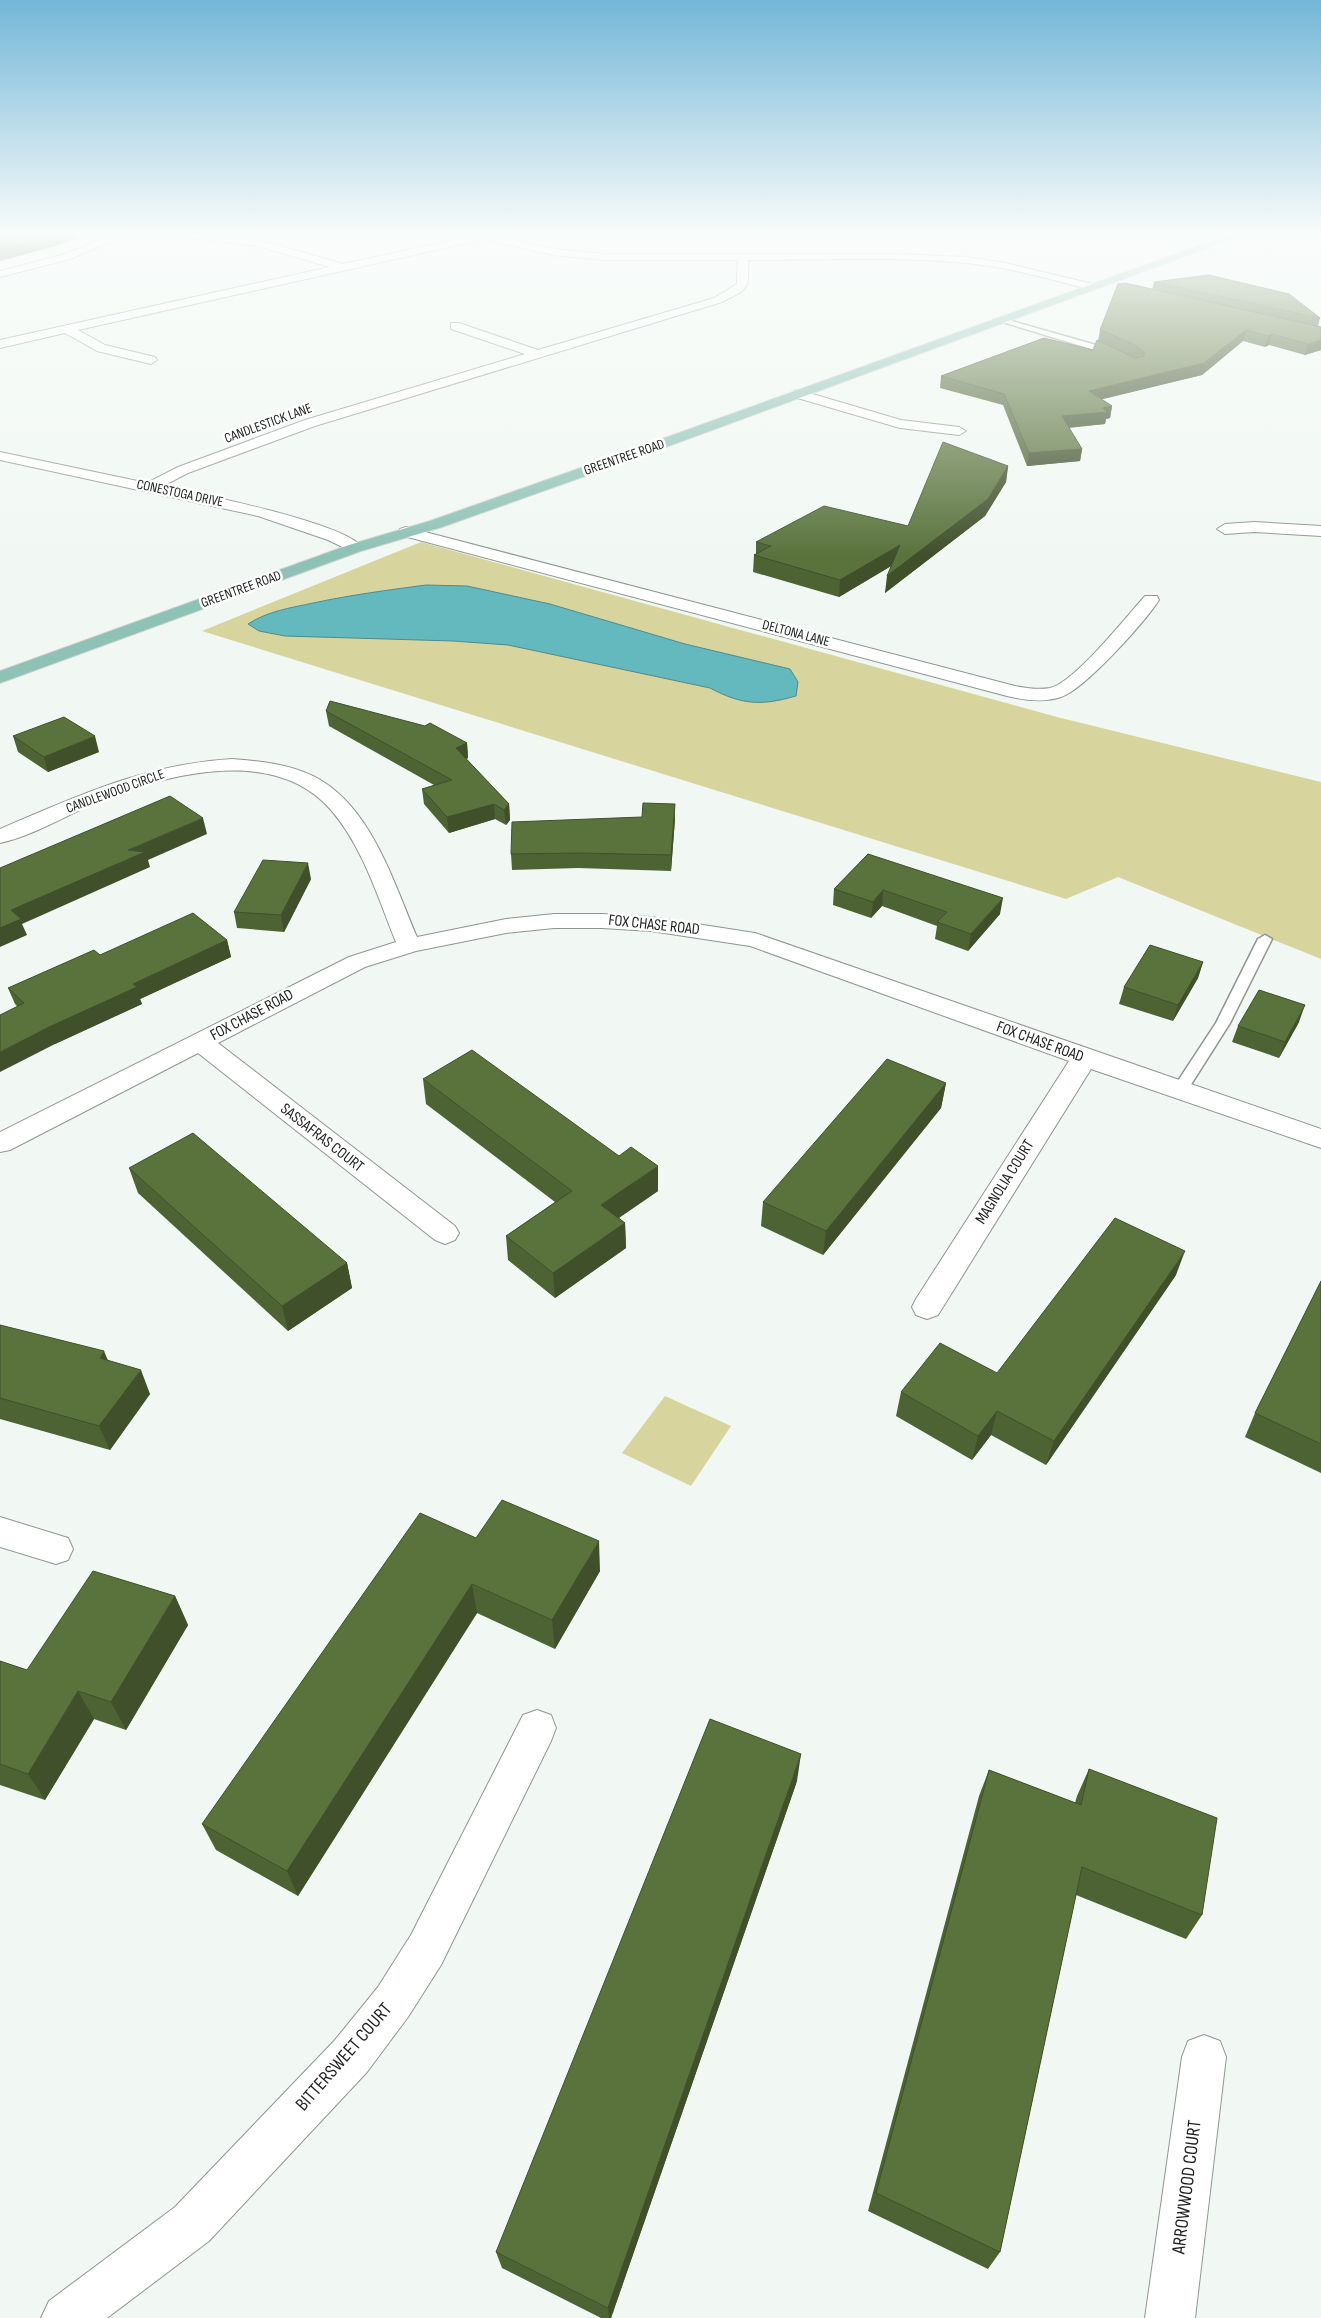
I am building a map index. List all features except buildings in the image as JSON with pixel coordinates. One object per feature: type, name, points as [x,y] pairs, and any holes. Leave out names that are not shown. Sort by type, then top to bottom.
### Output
[{"type":"main road","name":"GREENTREE ROAD","points":[[0,677],[355,548],[436,524],[946,340]]},
{"type":"street","points":[[0,344],[17,340]]},
{"type":"street","points":[[87,340],[101,348],[151,360]]},
{"type":"street","points":[[496,340],[539,355]]},
{"type":"street","name":"CANDLESTICK LANE","points":[[151,487],[183,470],[310,423],[586,340]]},
{"type":"street","points":[[799,394],[900,424],[959,431]]},
{"type":"street","name":"CONESTOGA DRIVE","points":[[0,456],[262,512],[334,537],[355,548]]},
{"type":"street","points":[[1225,529],[1254,527],[1321,531]]},
{"type":"street","name":"DELTONA LANE","points":[[406,532],[1014,692],[1036,695],[1055,693],[1079,679],[1151,600]]},
{"type":"street","name":"CANDLEWOOD CIRCLE","points":[[0,837],[108,792],[170,771],[231,764],[284,771],[305,779],[324,791],[351,823],[361,840],[408,944]]},
{"type":"street","name":"FOX CHASE ROAD","points":[[0,1143],[357,962],[408,944],[497,925],[547,920],[599,920],[704,930],[754,940],[804,956],[1085,1058],[1321,1139]]},
{"type":"street","name":"SASSAFRAS COURT","points":[[200,1042],[445,1234]]},
{"type":"street","name":"MAGNOLIA COURT","points":[[928,1307],[1058,1097],[1085,1058]]},
{"type":"street","points":[[0,1532],[56,1549]]},
{"type":"street","name":"BITTERSWEET COURT","points":[[66,2318],[192,2224],[351,2056],[393,2002],[426,1950],[537,1728]]},
{"type":"street","name":"ARROWWOOD COURT","points":[[1170,2318],[1204,2057]]},
{"type":"lane","points":[[1071,340],[1125,358]]},
{"type":"lane","points":[[1180,1090],[1222,1024],[1265,938]]},
{"type":"shaded area","points":[[421,542],[1057,717],[1321,782],[1321,959],[1118,877],[1066,899],[202,631]]},
{"type":"shaded area","points":[[665,1396],[731,1426],[691,1486],[622,1453]]},
{"type":"water","points":[[426,585],[467,586],[550,604],[685,644],[790,669],[798,682],[796,696],[762,702],[742,701],[710,688],[508,645],[453,641],[285,636],[259,631],[248,624],[271,613],[327,600]]}]
